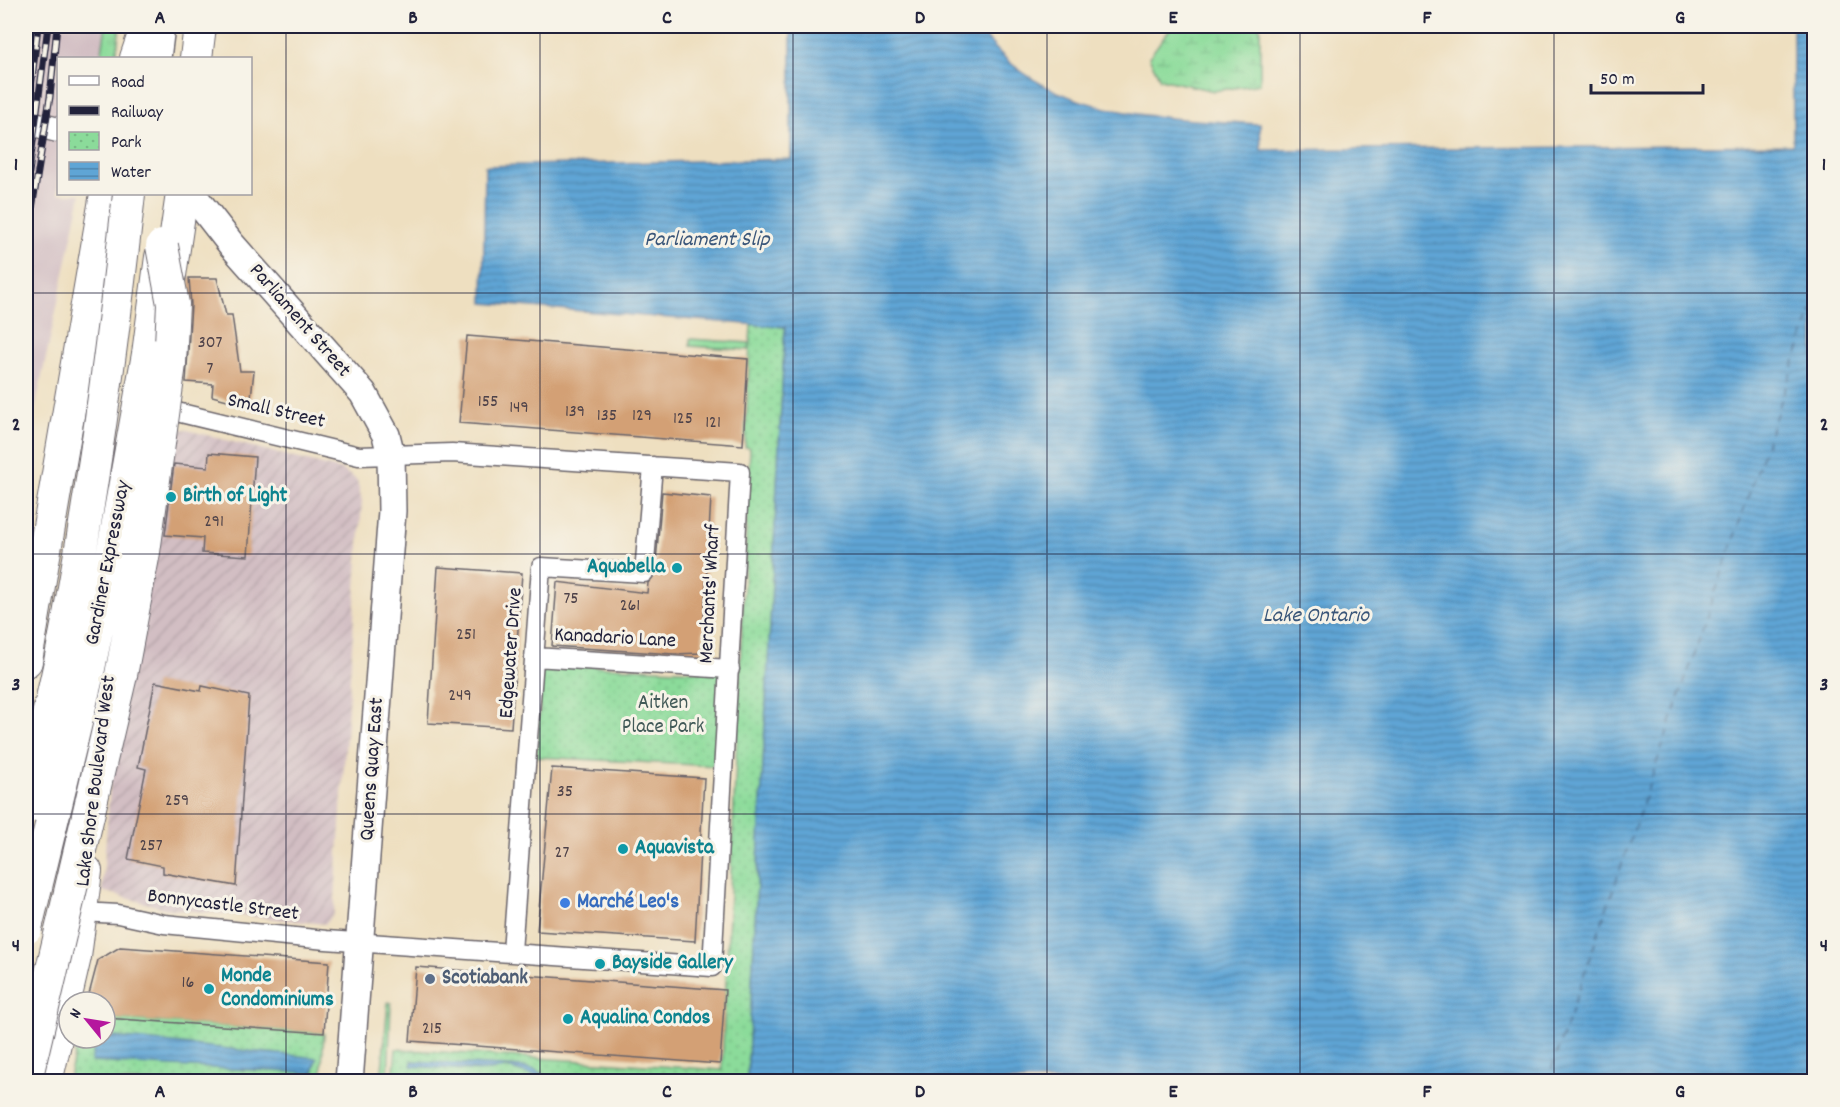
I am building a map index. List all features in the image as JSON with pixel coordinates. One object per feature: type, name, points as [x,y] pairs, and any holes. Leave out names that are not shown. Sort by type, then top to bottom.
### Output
[{"type":"highway","points":[[136,57],[148,26]]},
{"type":"highway","points":[[145,57],[148,26]]},
{"type":"highway","points":[[182,57],[185,26]]},
{"type":"highway","points":[[196,57],[200,26]]},
{"type":"highway","points":[[26,661],[106,195]]},
{"type":"highway","name":"Gardiner Expressway","points":[[26,808],[60,664],[79,560],[102,411],[129,195]]},
{"type":"highway","points":[[26,765],[77,553],[109,440],[141,195]]},
{"type":"highway","name":"Gardiner Expressway","points":[[26,928],[85,684],[112,556],[148,354],[168,195]]},
{"type":"highway","name":"Lake Shore Boulevard West","points":[[46,1082],[75,957],[116,619],[152,406],[182,195]]},
{"type":"highway","points":[[26,1080],[121,675],[144,552],[170,364],[173,304],[162,246]]},
{"type":"highway","points":[[77,553],[116,619]]},
{"type":"highway","points":[[26,881],[40,899],[81,912]]},
{"type":"main road","points":[[157,57],[161,26]]},
{"type":"main road","points":[[26,122],[57,130]]},
{"type":"main road","name":"Parliament Street","points":[[193,195],[231,244],[363,393],[381,422],[391,455]]},
{"type":"main road","name":"Queens Quay East","points":[[349,1082],[392,511],[391,455]]},
{"type":"street","name":"Small Street","points":[[152,406],[359,456],[391,455]]},
{"type":"street","name":"Merchants' Wharf","points":[[360,942],[712,967],[740,472],[452,453],[391,455]]},
{"type":"street","name":"Edgewater Drive","points":[[512,951],[541,567],[644,573],[653,466]]},
{"type":"street","name":"Kanadario Lane","points":[[534,657],[730,669]]},
{"type":"street","name":"Bonnycastle Street","points":[[81,912],[118,914],[164,924],[216,930],[360,942]]},
{"type":"shaded area","points":[[26,26],[106,26],[101,57],[57,57],[57,195],[81,195],[26,451]]},
{"type":"shaded area","points":[[172,426],[342,470],[357,480],[362,501],[334,913],[325,924],[163,908],[102,891],[112,758]]},
{"type":"green space","points":[[106,26],[120,26],[116,57],[101,57]]},
{"type":"green space","points":[[1172,26],[1260,26],[1260,84],[1214,91],[1160,79],[1149,57]]},
{"type":"green space","points":[[751,324],[785,327],[747,1081],[393,1082],[396,1049],[722,1070],[750,448],[745,447]]},
{"type":"green space","points":[[690,339],[750,343],[749,350],[690,346]]},
{"type":"green space","name":"Aitken Place Park","points":[[542,664],[722,672],[716,766],[537,757]]},
{"type":"green space","points":[[388,1002],[391,1003],[388,1081],[381,1081]]},
{"type":"green space","points":[[117,1019],[324,1033],[321,1081],[68,1082],[75,1050],[117,1050]]},
{"type":"water","name":"Lake Ontario","points":[[791,26],[975,26],[1013,65],[1040,83],[1069,97],[1131,113],[1260,124],[1261,150],[1793,145],[1793,26],[1814,26],[1814,1081],[747,1081],[785,327],[483,303],[485,166],[791,159]]},
{"type":"water","points":[[117,1037],[317,1058],[313,1073],[91,1062],[94,1050],[117,1050]]},
{"type":"water","points":[[412,1061],[522,1067],[535,1070],[553,1081],[507,1068],[482,1071],[411,1066]]},
{"type":"building","points":[[189,278],[217,278],[226,315],[232,315],[240,371],[254,371],[250,406],[212,396],[213,384],[186,382],[191,305]]},
{"type":"building","points":[[467,336],[748,359],[743,445],[459,423]]},
{"type":"building","points":[[209,453],[255,457],[248,556],[202,553],[203,538],[165,535],[174,464],[208,467]]},
{"type":"building","name":"Aquabella","points":[[662,492],[711,497],[702,653],[674,654],[552,646],[557,582],[647,593],[648,583],[655,574]]},
{"type":"building","points":[[438,567],[522,573],[511,728],[428,723]]},
{"type":"building","points":[[155,682],[201,691],[202,686],[249,696],[236,886],[163,873],[163,866],[128,859],[146,769],[138,767]]},
{"type":"building","name":"Aquavista","points":[[552,768],[704,778],[695,941],[537,931]]},
{"type":"building","name":"Monde Condominiums","points":[[120,947],[329,962],[324,1033],[117,1019],[117,990],[90,990],[98,960]]},
{"type":"building","name":"Aqualina Condos","points":[[416,967],[725,990],[720,1064],[410,1041]]},
{"type":"ferry route","points":[[1547,1082],[1814,305]]},
{"type":"railway","points":[[26,132],[38,26]]},
{"type":"railway","points":[[26,195],[48,26]]},
{"type":"railway","points":[[26,246],[50,97],[57,26]]},
{"type":"place","name":"Birth of Light","points":[[171,497]]},
{"type":"place","name":"Aquabella","points":[[677,568]]},
{"type":"place","name":"Aquavista","points":[[623,849]]},
{"type":"place","name":"Marché Leo's","points":[[565,903]]},
{"type":"place","name":"Bayside Gallery","points":[[600,964]]},
{"type":"place","name":"Scotiabank","points":[[430,979]]},
{"type":"place","name":"Monde Condominiums","points":[[209,989]]},
{"type":"place","name":"Aqualina Condos","points":[[568,1019]]},
{"type":"water label","name":"Parliament Slip","points":[[707,240]]}]
